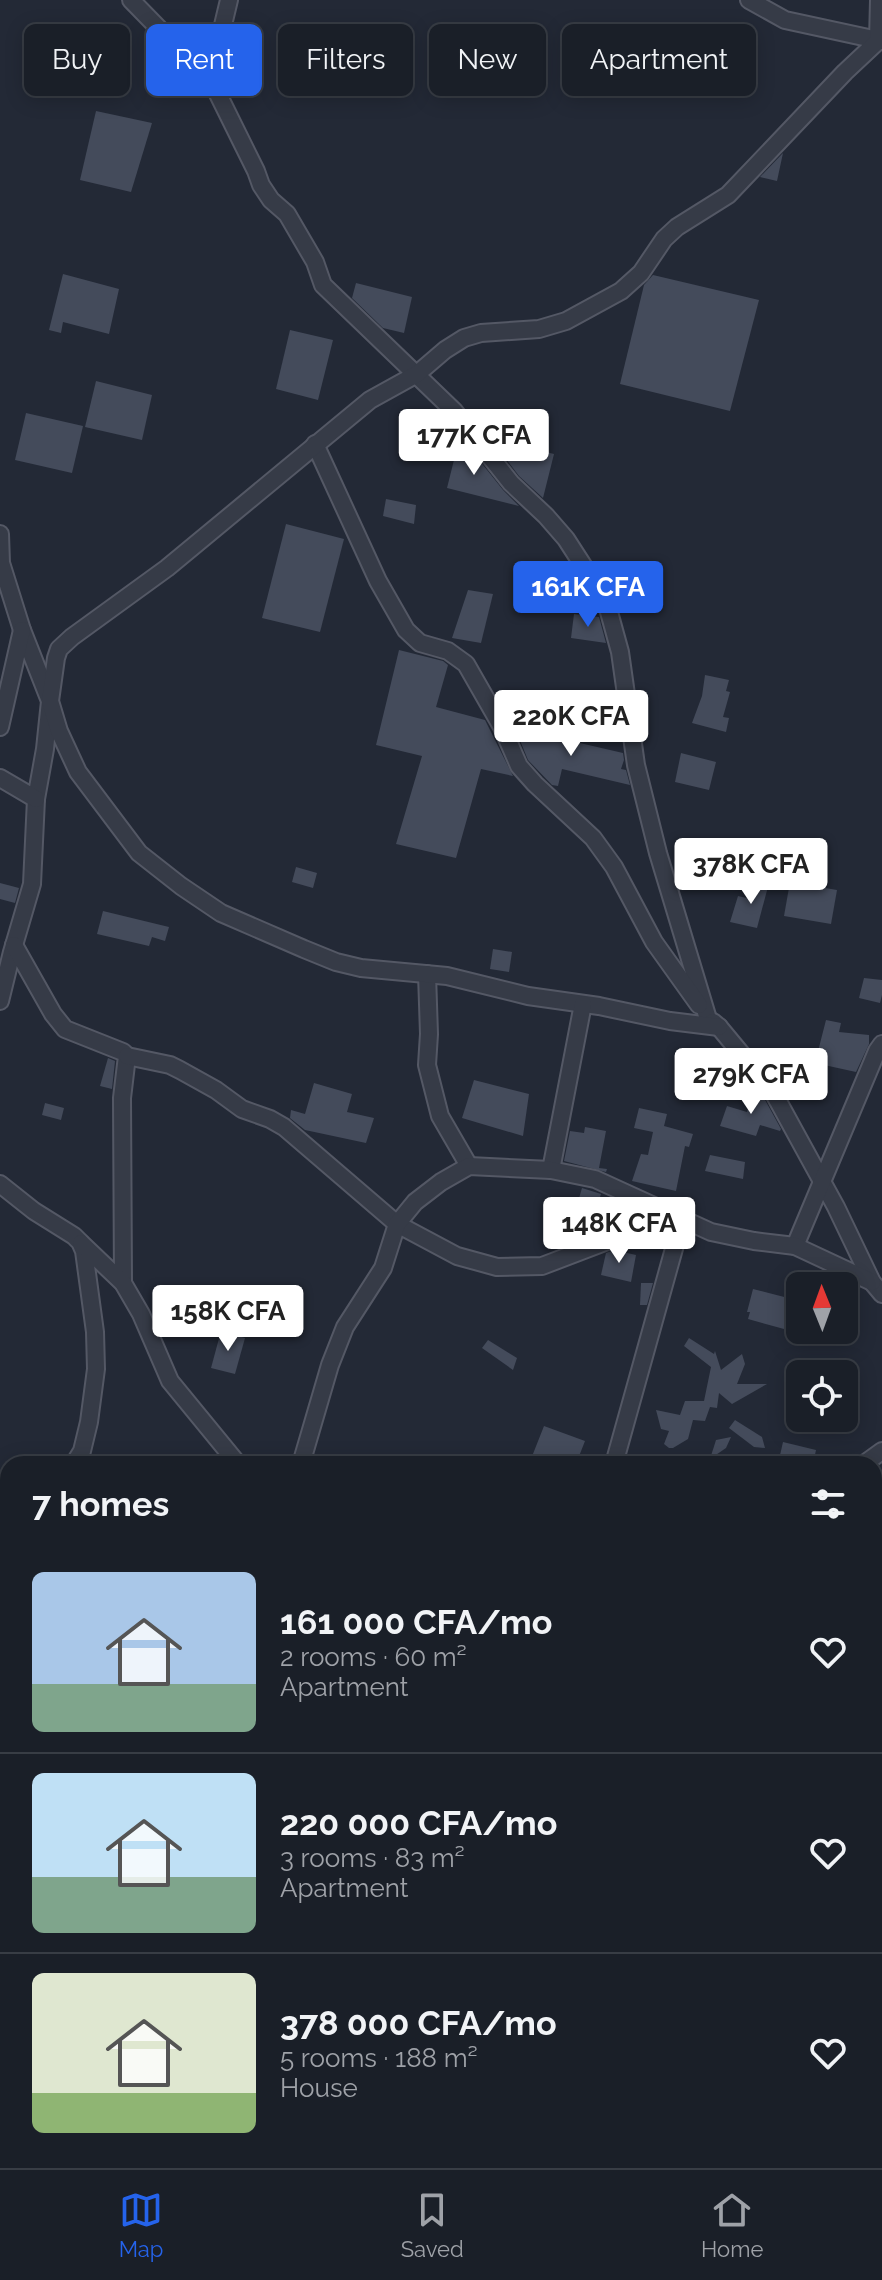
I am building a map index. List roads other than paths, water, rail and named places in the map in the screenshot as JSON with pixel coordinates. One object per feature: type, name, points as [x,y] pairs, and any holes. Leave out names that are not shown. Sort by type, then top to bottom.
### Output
[{"type":"street","points":[[131,0],[154,24]]},
{"type":"street","points":[[223,24],[229,0]]},
{"type":"street","points":[[749,0],[785,20],[880,41]]},
{"type":"street","points":[[0,1001],[32,884],[36,799],[59,649],[167,568],[370,400],[417,374],[445,350],[464,338],[481,333],[539,329],[566,321],[621,291],[641,273],[671,233],[728,195],[845,72],[880,41],[879,0]]},
{"type":"street","points":[[219,96],[261,185],[271,200],[287,214],[315,262],[323,285],[454,411],[511,483],[566,539],[606,601],[620,652],[636,765],[658,853],[714,1023]]},
{"type":"street","points":[[315,444],[378,581],[406,630],[420,643],[448,651],[466,664],[502,727],[519,766],[593,838],[614,867],[654,942],[714,1023],[773,1092],[877,1288]]},
{"type":"street","points":[[0,534],[1,563],[22,630],[59,731],[78,772],[139,853],[181,886],[221,913],[336,962],[361,968],[447,976],[528,996],[670,1021],[714,1023]]},
{"type":"street","points":[[0,727],[22,630]]},
{"type":"street","points":[[0,778],[36,799]]},
{"type":"street","points":[[14,945],[53,1014],[65,1029],[127,1056],[170,1065],[216,1090],[242,1109],[284,1127],[397,1224],[457,1256],[497,1267],[542,1266],[678,1218]]},
{"type":"street","points":[[427,974],[427,1065],[440,1116],[469,1166]]},
{"type":"street","points":[[551,1170],[583,1004]]},
{"type":"street","points":[[795,1246],[882,1044]]},
{"type":"street","points":[[123,1283],[122,1098],[127,1056]]},
{"type":"street","points":[[303,1456],[330,1365],[345,1327],[383,1268],[397,1224],[415,1202],[469,1166],[551,1170],[595,1179],[711,1232],[795,1246],[877,1288]]},
{"type":"street","points":[[0,1184],[34,1211],[74,1236],[123,1283],[141,1314],[170,1381],[231,1456]]},
{"type":"street","points":[[616,1456],[678,1218]]},
{"type":"street","points":[[79,1456],[89,1422],[96,1369],[95,1332],[84,1251],[80,1242]]}]
